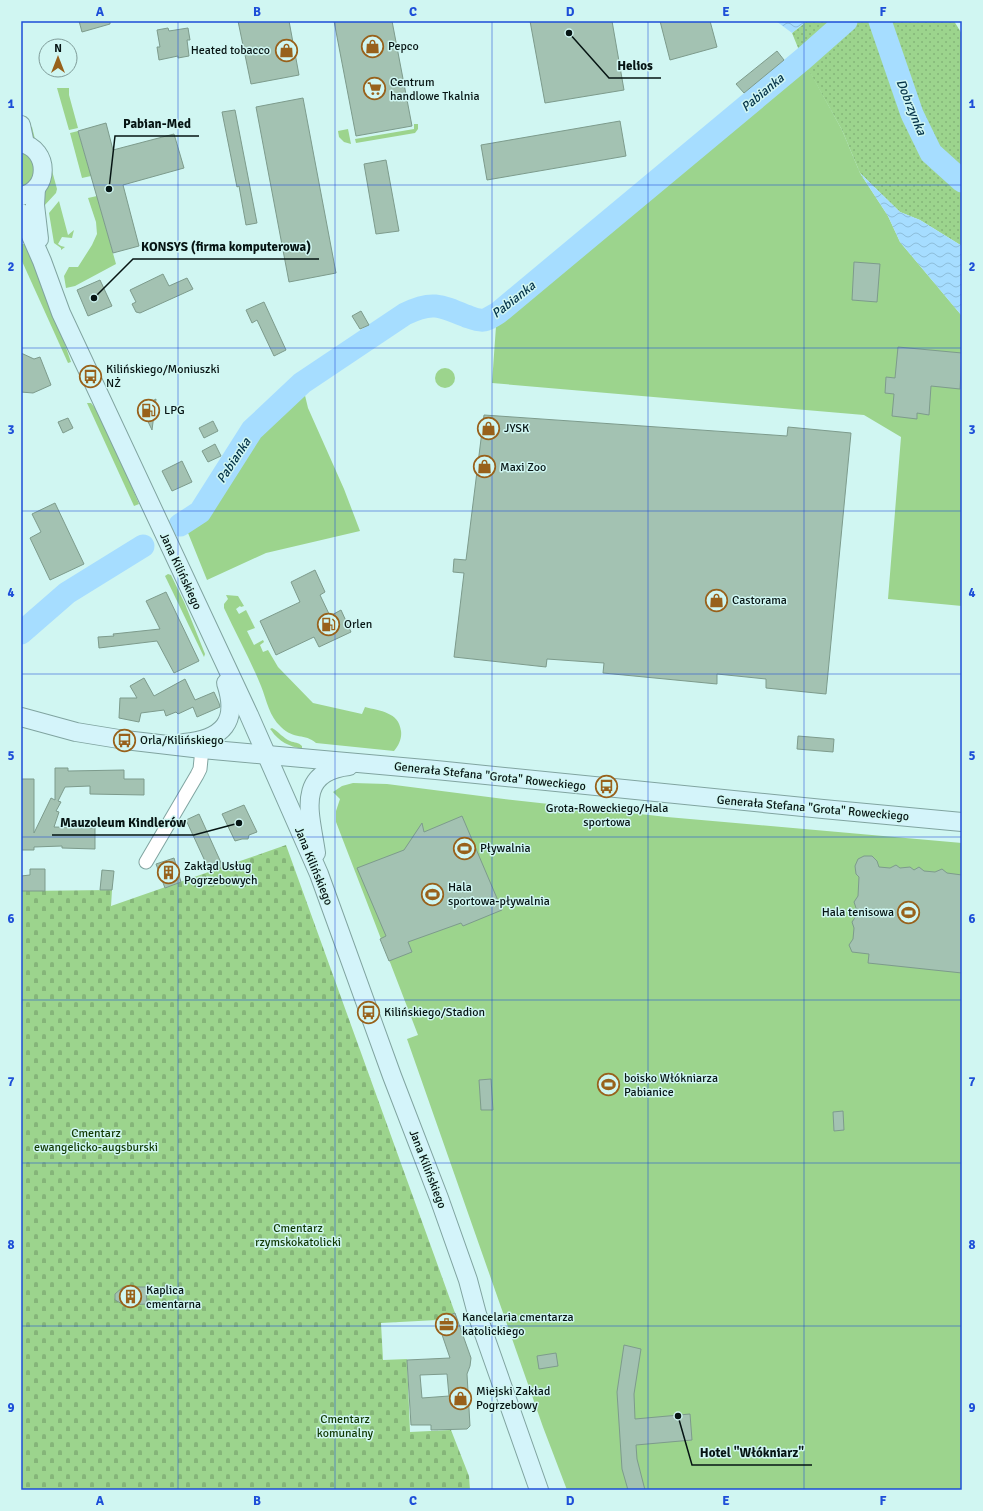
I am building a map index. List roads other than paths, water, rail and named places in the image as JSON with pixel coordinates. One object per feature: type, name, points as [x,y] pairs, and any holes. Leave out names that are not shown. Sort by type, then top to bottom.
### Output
[{"type":"main road","points":[[21,125],[23,143],[32,147],[38,152],[44,167],[44,175],[41,182],[29,192]]},
{"type":"main road","name":"Jana Kilińskiego","points":[[29,192],[36,214],[42,261]]},
{"type":"main road","name":"Jana Kilińskiego","points":[[21,213],[42,261],[62,313],[268,756],[319,874],[468,1280],[479,1320],[539,1490]]},
{"type":"main road","points":[[153,744],[191,742],[213,736],[224,728],[231,714],[230,694],[202,614]]},
{"type":"main road","name":"Generała Stefana \"Grota\" Roweckiego","points":[[21,717],[76,732],[153,744],[962,822]]},
{"type":"main road","points":[[319,874],[309,814],[310,790],[320,777],[332,770],[346,766],[373,765]]},
{"type":"street","points":[[146,862],[200,769],[202,749]]},
{"type":"water","points":[[776,21],[807,21],[792,33]]},
{"type":"water","points":[[860,173],[900,212],[920,220],[962,246],[962,316],[900,242],[888,216]]},
{"type":"waterway","name":"Pabianka","points":[[180,525],[200,512],[252,430],[302,383],[405,314],[422,307],[442,307],[475,319],[482,320],[488,319],[498,313],[803,59],[846,21]]},
{"type":"waterway","name":"Dobrzynka","points":[[880,21],[912,114],[931,153],[962,181]]},
{"type":"waterway","name":"Pabianka","points":[[21,633],[67,593],[143,546]]},
{"type":"place","name":"Helios","points":[[569,33]]},
{"type":"place","name":"Pepco","points":[[372,46]]},
{"type":"place","name":"Heated tobacco","points":[[286,50]]},
{"type":"place","name":"Centrum handlowe Tkalnia","points":[[374,89]]},
{"type":"place","name":"Pabian-Med","points":[[109,189]]},
{"type":"place","name":"KONSYS (firma komputerowa)","points":[[94,298]]},
{"type":"place","name":"Kilińskiego/Moniuszki NŻ","points":[[91,376]]},
{"type":"place","name":"LPG","points":[[148,410]]},
{"type":"place","name":"JYSK","points":[[489,428]]},
{"type":"place","name":"Maxi Zoo","points":[[485,467]]},
{"type":"place","name":"Castorama","points":[[717,600]]},
{"type":"place","name":"Orlen","points":[[328,624]]},
{"type":"place","name":"Orla/Kilińskiego","points":[[125,740]]},
{"type":"place","name":"Grota-Roweckiego/Hala sportowa","points":[[607,787]]},
{"type":"place","name":"Mauzoleum Kindlerów","points":[[239,823]]},
{"type":"place","name":"Pływalnia","points":[[465,848]]},
{"type":"place","name":"Zakłąd Usług Pogrzebowych","points":[[169,873]]},
{"type":"place","name":"Hala sportowa-pływalnia","points":[[432,894]]},
{"type":"place","name":"Hala tenisowa","points":[[909,912]]},
{"type":"place","name":"Kilińskiego/Stadion","points":[[368,1012]]},
{"type":"place","name":"boisko Włókniarza Pabianice","points":[[609,1085]]},
{"type":"place","name":"Kaplica cmentarna","points":[[131,1297]]},
{"type":"place","name":"Kancelaria cmentarza katolickiego","points":[[447,1324]]},
{"type":"place","name":"Miejski Zakład Pogrzebowy","points":[[460,1398]]},
{"type":"place","name":"Hotel \"Włókniarz\"","points":[[678,1416]]},
{"type":"park label","name":"Cmentarz ewangelicko-augsburski","points":[[96,1140]]},
{"type":"park label","name":"Cmentarz rzymskokatolicki","points":[[298,1235]]},
{"type":"park label","name":"Cmentarz komunalny","points":[[345,1426]]}]
